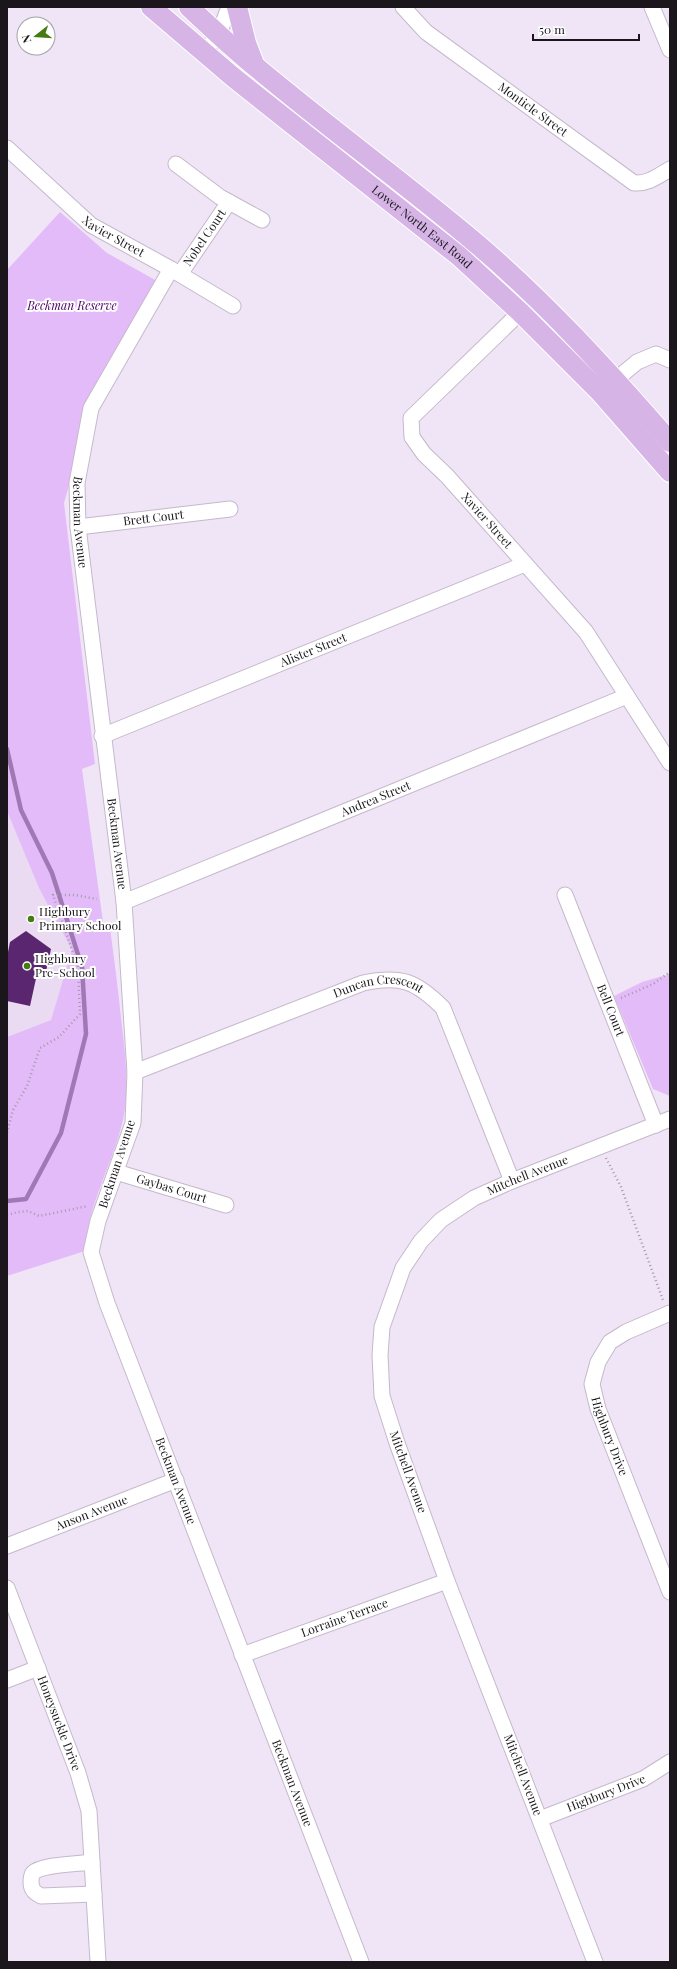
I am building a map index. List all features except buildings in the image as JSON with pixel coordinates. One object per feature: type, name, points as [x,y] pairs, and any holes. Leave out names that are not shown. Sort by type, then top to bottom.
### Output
[{"type":"main road","name":"Lower North East Road","points":[[151,7],[233,77],[460,256],[520,312],[600,392],[670,472]]},
{"type":"main road","name":"Lower North East Road","points":[[189,7],[255,66],[472,240],[535,298],[616,380],[670,442]]},
{"type":"main road","points":[[237,7],[246,43],[255,66]]},
{"type":"street","points":[[204,52],[219,34],[229,7]]},
{"type":"street","name":"Monticle Street","points":[[403,7],[426,32],[634,183],[642,184],[650,181],[670,169]]},
{"type":"street","points":[[652,7],[670,50]]},
{"type":"street","name":"Xavier Street","points":[[7,148],[91,225],[233,306]]},
{"type":"street","name":"Nobel Court","points":[[176,164],[229,202],[262,220]]},
{"type":"street","name":"Nobel Court","points":[[175,272],[229,202]]},
{"type":"street","name":"Beckman Avenue","points":[[175,272],[91,408],[76,482],[78,527],[102,736],[124,902],[135,1072],[133,1123],[98,1221],[91,1252],[107,1303],[361,1962]]},
{"type":"street","name":"Xavier Street","points":[[535,298],[411,418],[412,437],[424,454],[446,476],[586,632],[670,763]]},
{"type":"street","points":[[600,392],[637,362],[656,354],[670,360]]},
{"type":"street","name":"Brett Court","points":[[78,527],[230,509]]},
{"type":"street","name":"Alister Street","points":[[102,736],[524,564]]},
{"type":"street","name":"Andrea Street","points":[[124,902],[627,696]]},
{"type":"street","name":"Bell Court","points":[[565,895],[656,1125]]},
{"type":"street","name":"Duncan Crescent","points":[[135,1072],[363,983],[381,979],[406,981],[426,991],[443,1008],[512,1181]]},
{"type":"street","name":"Mitchell Avenue","points":[[595,1962],[447,1581],[397,1443],[382,1396],[380,1355],[382,1327],[403,1268],[421,1241],[442,1220],[474,1198],[512,1181],[670,1119]]},
{"type":"street","name":"Gaybas Court","points":[[116,1172],[226,1205]]},
{"type":"street","name":"Highbury Drive","points":[[669,1314],[626,1332],[610,1342],[598,1362],[592,1384],[598,1409],[670,1592]]},
{"type":"street","name":"Anson Avenue","points":[[7,1546],[176,1480]]},
{"type":"street","name":"Lorraine Terrace","points":[[242,1655],[447,1581]]},
{"type":"street","name":"Honeysuckle Drive","points":[[7,1588],[78,1773],[89,1811],[98,1962]]},
{"type":"street","points":[[7,1680],[38,1668]]},
{"type":"street","name":"Highbury Drive","points":[[540,1819],[644,1779],[670,1762]]},
{"type":"street","points":[[92,1862],[43,1868],[34,1872],[31,1877],[31,1885],[34,1892],[41,1896],[94,1894]]},
{"type":"path","points":[[7,1133],[13,1110],[27,1086],[40,1048],[59,1037],[80,1014],[78,967],[53,895],[76,894],[97,899]]},
{"type":"path","points":[[608,1003],[653,984],[670,972]]},
{"type":"path","points":[[601,1146],[620,1187],[669,1314]]},
{"type":"path","points":[[7,1215],[23,1211],[28,1211],[39,1216],[56,1214],[105,1202]]},
{"type":"shaded area","name":"Highbury Primary School","points":[[7,811],[39,887],[72,950],[51,1020],[7,1037]]},
{"type":"green space","name":"Beckman Reserve","points":[[60,212],[107,253],[157,281],[91,408],[64,503],[95,764],[82,769],[103,922],[110,928],[125,1057],[126,1095],[123,1120],[119,1136],[95,1201],[90,1218],[85,1251],[7,1276],[7,1037],[51,1020],[72,950],[39,888],[7,811],[7,270]]},
{"type":"green space","points":[[670,974],[670,1096],[653,1089],[614,996],[642,982]]},
{"type":"waterway","points":[[7,749],[21,810],[52,873],[82,967],[86,1034],[61,1133],[26,1199],[7,1201]]},
{"type":"place","name":"Highbury Primary School","points":[[31,919]]},
{"type":"place","name":"Highbury Pre-School","points":[[27,966]]}]
